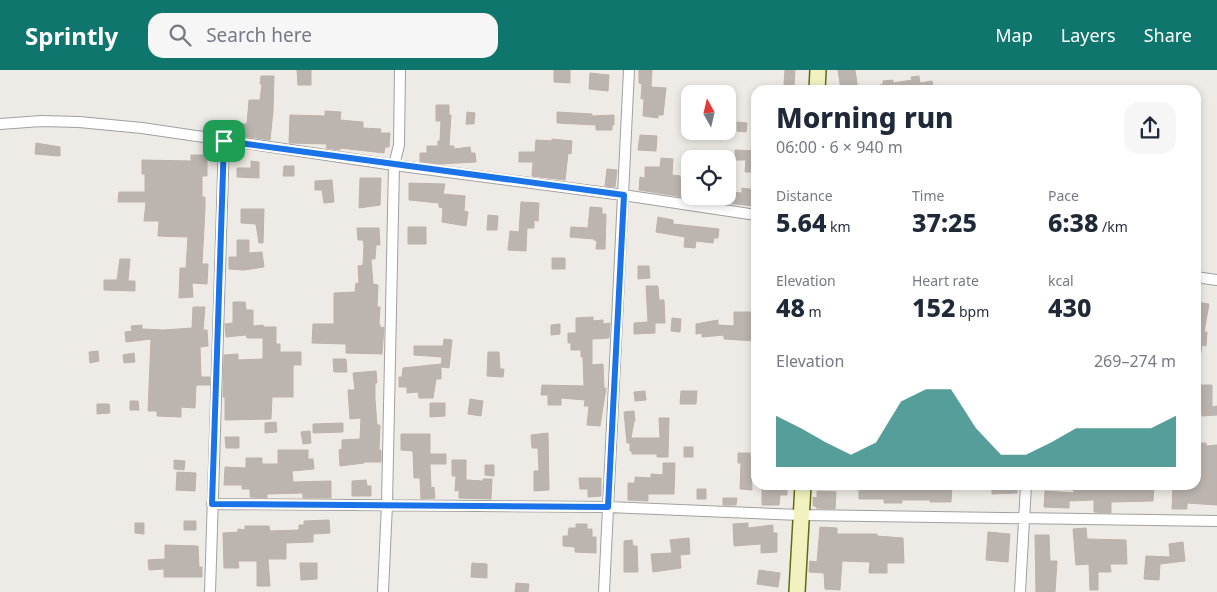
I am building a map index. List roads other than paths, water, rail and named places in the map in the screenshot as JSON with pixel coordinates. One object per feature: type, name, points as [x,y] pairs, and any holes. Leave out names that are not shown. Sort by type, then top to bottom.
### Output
[{"type":"main road","points":[[817,85],[818,70]]},
{"type":"main road","points":[[797,592],[803,490]]},
{"type":"street","points":[[383,592],[387,504],[394,165],[399,145],[400,70]]},
{"type":"street","points":[[604,592],[629,70]]},
{"type":"street","points":[[0,124],[42,121],[79,122],[142,128],[394,165],[624,195],[751,215]]},
{"type":"street","points":[[210,592],[224,141]]},
{"type":"street","points":[[1201,278],[1217,280]]},
{"type":"street","points":[[1020,592],[1026,490]]},
{"type":"street","points":[[212,504],[608,507],[802,515],[1217,521]]}]
